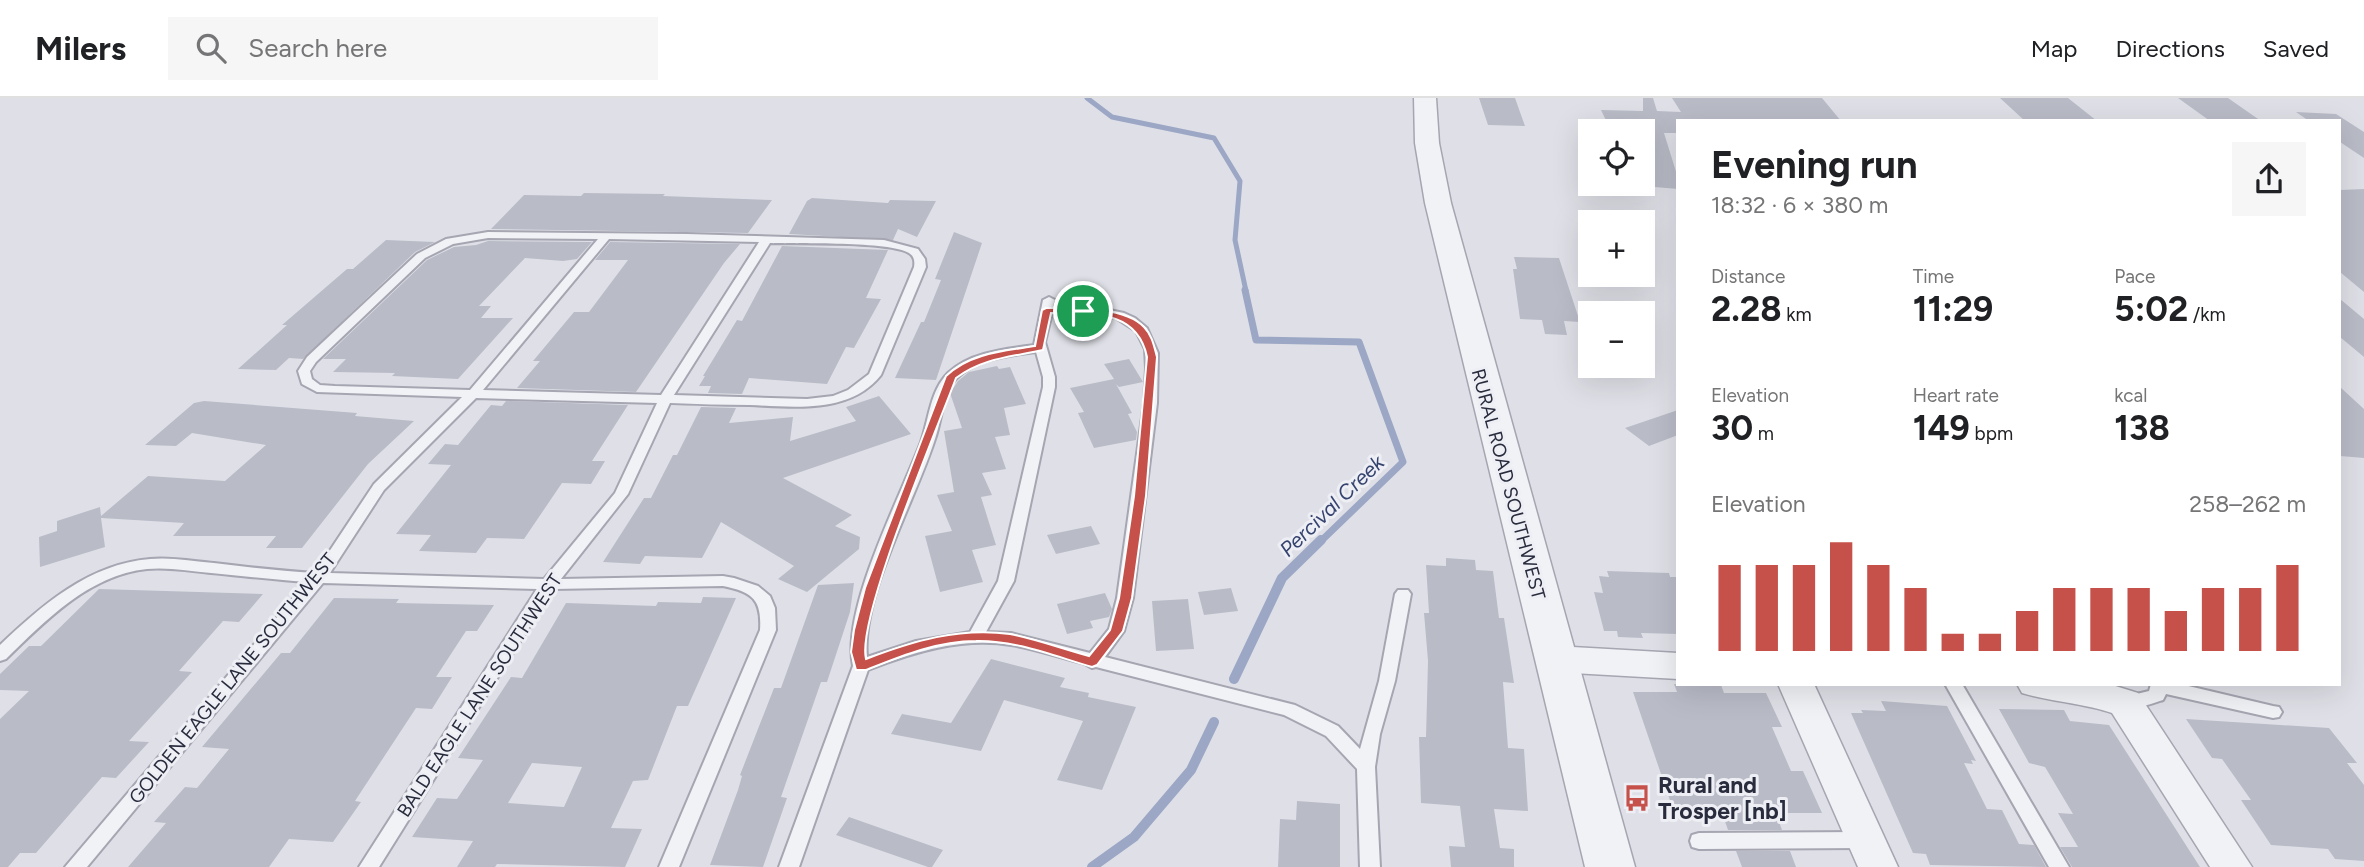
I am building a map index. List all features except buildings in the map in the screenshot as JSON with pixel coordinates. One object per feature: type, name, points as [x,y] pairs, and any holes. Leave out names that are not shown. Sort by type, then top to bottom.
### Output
[{"type":"street","name":"RURAL ROAD SOUTHWEST","points":[[1425,98],[1427,143],[1438,202],[1609,867]]},
{"type":"street","points":[[1555,659],[1676,666]]},
{"type":"street","points":[[1797,686],[1872,854]]},
{"type":"street","points":[[2050,686],[2088,691],[2125,703],[2233,867]]},
{"type":"lane","points":[[488,234],[766,240],[884,243],[914,251],[920,258],[920,267],[875,375],[866,386],[849,395],[828,401],[335,390],[317,387],[306,381],[304,371],[311,360],[433,247],[469,236],[488,234]]},
{"type":"lane","name":"GOLDEN EAGLE LANE SOUTHWEST","points":[[75,867],[318,578],[379,487],[473,394],[606,236]]},
{"type":"lane","name":"BALD EAGLE LANE SOUTHWEST","points":[[369,867],[547,586],[621,494],[665,399],[766,240]]},
{"type":"lane","points":[[976,636],[1002,591],[1018,532],[1049,387],[1045,360],[1039,348],[1047,305],[1125,318],[1140,328],[1149,342],[1152,357],[1140,496],[1122,619],[1092,662]]},
{"type":"lane","points":[[789,867],[861,666],[858,652],[860,630],[872,588],[951,376],[966,365],[989,356],[1039,348]]},
{"type":"lane","points":[[0,654],[51,606],[74,589],[103,575],[133,566],[161,563],[318,578],[547,586],[723,581],[747,586],[763,597],[771,612],[768,631],[668,867]]},
{"type":"lane","points":[[1370,867],[1366,767],[1371,734],[1389,670],[1403,594]]},
{"type":"lane","points":[[861,666],[938,640],[976,636],[1012,639],[1092,662],[1289,710],[1332,731],[1366,767]]},
{"type":"lane","points":[[1954,686],[2059,867]]},
{"type":"lane","points":[[2125,703],[2157,696],[2160,686]]},
{"type":"lane","points":[[2164,686],[2273,712]]},
{"type":"lane","points":[[1699,841],[1872,854]]},
{"type":"waterway","name":"Percival Creek","points":[[1087,98],[1112,117],[1214,138],[1240,181],[1235,240],[1246,291]]},
{"type":"waterway","name":"Percival Creek","points":[[1245,290],[1256,340],[1359,342],[1403,462],[1320,542]]},
{"type":"waterway","name":"Percival Creek","points":[[1234,679],[1282,578],[1321,540]]},
{"type":"waterway","name":"Percival Creek","points":[[1092,867],[1134,837],[1191,770],[1214,722]]},
{"type":"place","name":"Rural and Trosper [nb]","points":[[1637,798]]},
{"type":"route","points":[[1046,310],[1083,311],[1125,318],[1140,328],[1149,342],[1152,357],[1140,496],[1122,619],[1116,631],[1092,662],[1012,639],[976,636],[938,640],[911,647],[861,666],[858,652],[860,630],[872,588],[951,376],[966,365],[989,356],[1039,348],[1046,310]]}]
